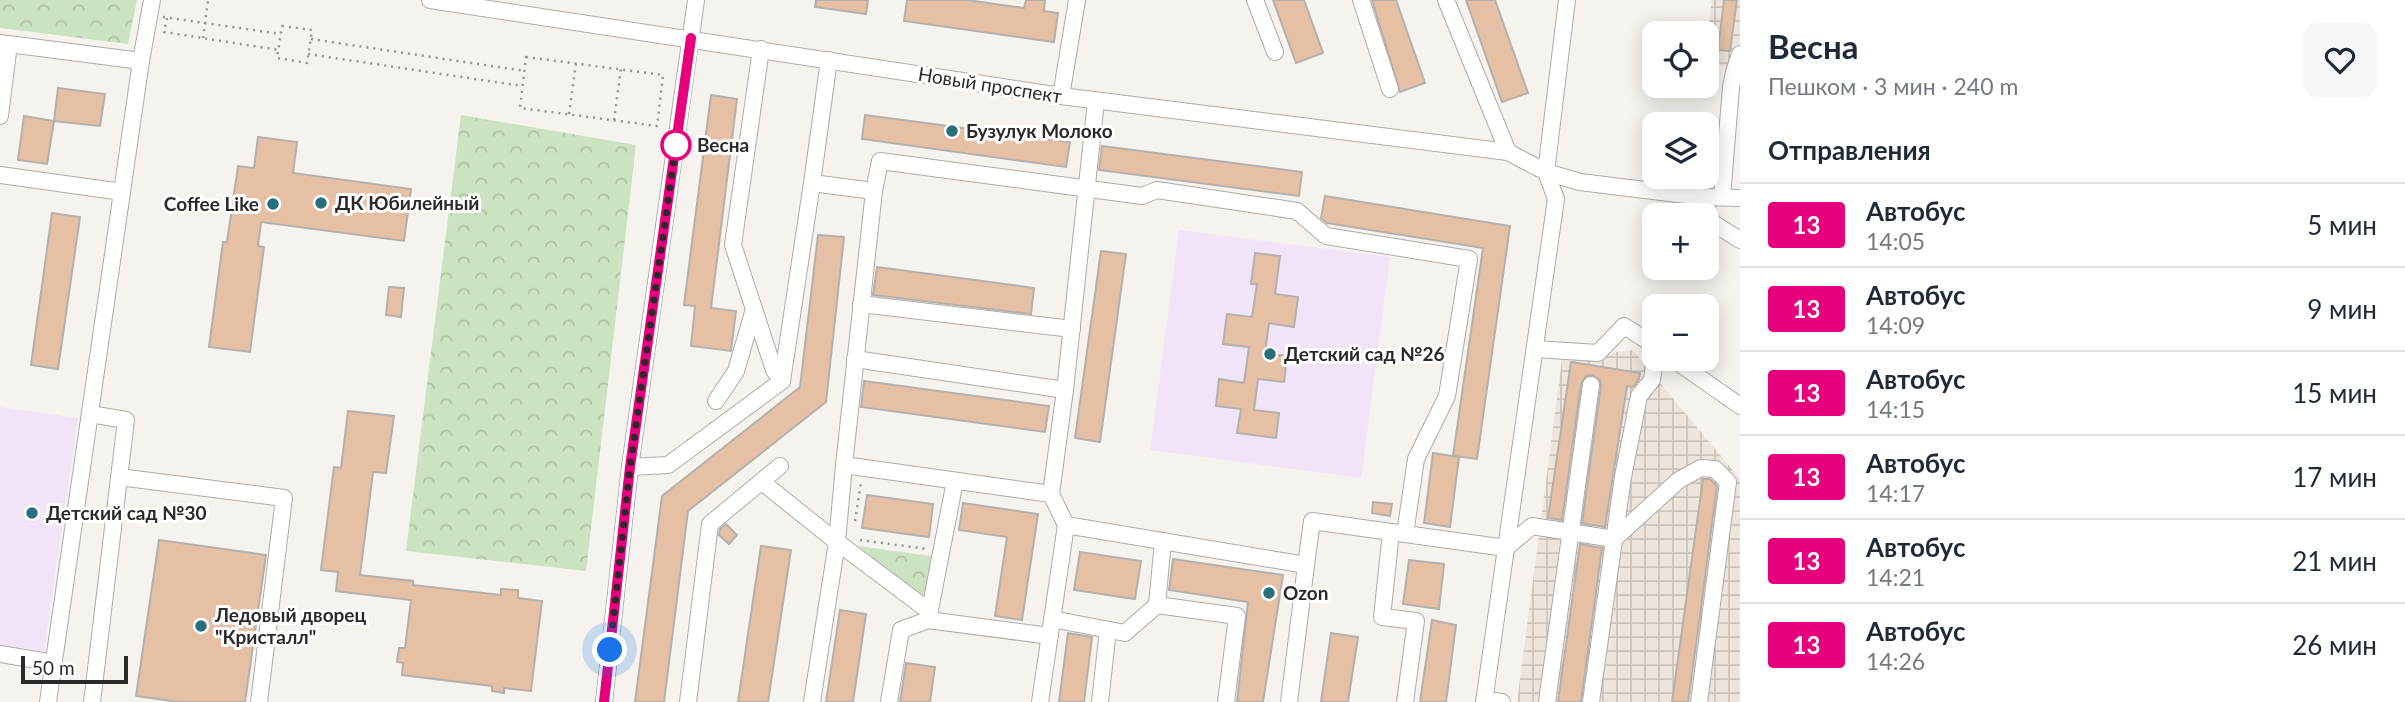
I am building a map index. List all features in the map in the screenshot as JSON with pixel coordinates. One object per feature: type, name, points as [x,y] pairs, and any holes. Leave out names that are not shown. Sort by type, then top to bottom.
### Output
[{"type":"street","name":"Новый проспект","points":[[430,0],[1061,96],[1508,152],[1546,172],[1580,183],[1702,197],[1740,198]]},
{"type":"street","points":[[604,702],[630,467],[696,0]]},
{"type":"street","points":[[1061,96],[1077,0]]},
{"type":"street","points":[[1255,0],[1275,52]]},
{"type":"street","points":[[1361,0],[1390,89]]},
{"type":"street","points":[[1446,0],[1508,152]]},
{"type":"street","points":[[1502,702],[1484,701],[1556,199],[1546,172],[1567,0]]},
{"type":"street","points":[[48,702],[150,7]]},
{"type":"street","points":[[0,116],[4,43],[141,61]]},
{"type":"street","points":[[761,49],[733,245],[774,370],[782,381]]},
{"type":"street","points":[[1722,197],[1731,87],[1740,54]]},
{"type":"street","points":[[630,467],[668,465],[782,381],[830,60]]},
{"type":"street","points":[[1040,702],[1066,524],[1051,494],[1072,329],[1096,100]]},
{"type":"street","points":[[812,702],[837,542],[861,304],[880,160],[1142,196],[1157,190],[1297,211],[1326,236],[1469,259],[1447,396],[1416,459],[1381,617],[1416,621],[1405,702]]},
{"type":"street","points":[[0,175],[122,192]]},
{"type":"street","points":[[812,183],[874,191]]},
{"type":"street","points":[[1702,197],[1713,223],[1740,240]]},
{"type":"street","points":[[861,304],[1072,329]]},
{"type":"street","points":[[716,401],[736,371],[754,310]]},
{"type":"street","points":[[1535,349],[1598,353],[1624,326],[1642,337]]},
{"type":"street","points":[[855,359],[1065,390]]},
{"type":"street","points":[[1591,702],[1623,477],[1639,396],[1652,380],[1653,371]]},
{"type":"street","points":[[1690,371],[1740,407]]},
{"type":"street","points":[[1547,702],[1591,385]]},
{"type":"street","points":[[90,414],[126,420],[92,702]]},
{"type":"street","points":[[844,465],[1051,494]]},
{"type":"street","points":[[688,702],[710,524],[780,467]]},
{"type":"street","points":[[1614,539],[1679,480],[1701,468],[1715,469],[1728,482],[1699,702]]},
{"type":"street","points":[[119,477],[284,498],[259,702]]},
{"type":"street","points":[[928,616],[955,481]]},
{"type":"street","points":[[762,482],[928,616],[1049,636]]},
{"type":"street","points":[[1726,497],[1740,509]]},
{"type":"street","points":[[1289,702],[1312,521],[1506,548],[1532,526],[1614,539]]},
{"type":"street","points":[[1066,524],[1306,565]]},
{"type":"street","points":[[1052,619],[1125,633],[1157,605],[1163,541]]},
{"type":"street","points":[[1157,605],[1237,616],[1226,702]]},
{"type":"street","points":[[889,702],[901,630],[928,616]]},
{"type":"street","points":[[1100,702],[1108,630]]},
{"type":"street","points":[[0,654],[54,663]]},
{"type":"path","points":[[203,38],[208,0]]},
{"type":"path","points":[[150,7],[167,18],[281,34]]},
{"type":"path","points":[[167,18],[164,32],[279,50]]},
{"type":"path","points":[[282,26],[312,30],[311,39],[307,63],[277,58],[282,26]]},
{"type":"path","points":[[311,39],[525,71]]},
{"type":"path","points":[[309,54],[522,86]]},
{"type":"path","points":[[526,57],[663,75],[657,126],[520,108],[525,71],[526,57]]},
{"type":"path","points":[[569,114],[576,63]]},
{"type":"path","points":[[614,120],[621,69]]},
{"type":"path","points":[[854,528],[861,482]]},
{"type":"path","points":[[851,552],[853,539],[934,550]]},
{"type":"shaded area","points":[[1712,0],[1740,0],[1740,68],[1719,66],[1719,21],[1709,21]]},
{"type":"shaded area","name":"Детский сад №26","points":[[1179,230],[1390,257],[1361,478],[1150,450]]},
{"type":"shaded area","points":[[1633,350],[1642,361],[1642,371],[1650,371],[1740,479],[1740,702],[1517,702],[1562,359]]},
{"type":"shaded area","name":"Детский сад №30","points":[[0,407],[78,418],[44,651],[0,645]]},
{"type":"green space","points":[[0,0],[137,0],[128,44],[0,28]]},
{"type":"green space","points":[[461,115],[636,145],[586,571],[406,551]]},
{"type":"green space","points":[[858,546],[931,556],[925,599]]},
{"type":"building","points":[[816,0],[868,0],[866,14],[815,7]]},
{"type":"building","points":[[907,0],[967,0],[1024,8],[1026,0],[1045,0],[1044,11],[1058,13],[1054,42],[904,21]]},
{"type":"building","points":[[1273,0],[1304,0],[1323,53],[1296,63]]},
{"type":"building","points":[[1372,0],[1396,0],[1425,83],[1400,92]]},
{"type":"building","points":[[1466,0],[1495,0],[1528,93],[1502,102]]},
{"type":"building","points":[[1724,0],[1737,0],[1730,51],[1719,50]]},
{"type":"building","points":[[58,88],[105,94],[100,126],[54,121]]},
{"type":"building","points":[[711,95],[737,99],[711,308],[736,311],[731,351],[691,346],[695,306],[684,305]]},
{"type":"building","points":[[865,115],[1070,142],[1066,167],[862,139]]},
{"type":"building","points":[[24,116],[54,121],[47,164],[18,160]]},
{"type":"building","points":[[258,137],[297,142],[293,173],[411,189],[404,241],[261,222],[258,246],[264,247],[250,352],[209,347],[223,242],[227,242],[238,166],[254,168]]},
{"type":"building","points":[[1102,146],[1302,172],[1299,196],[1099,170]]},
{"type":"building","points":[[1325,196],[1510,226],[1477,459],[1453,456],[1483,248],[1327,223],[1321,218]]},
{"type":"building","points":[[52,213],[80,217],[58,369],[31,365]]},
{"type":"building","points":[[818,235],[844,237],[826,402],[688,511],[664,702],[635,702],[662,496],[800,387]]},
{"type":"building","points":[[1101,251],[1126,254],[1100,442],[1075,438]]},
{"type":"building","points":[[1255,253],[1280,256],[1275,294],[1298,297],[1294,327],[1269,323],[1265,353],[1287,356],[1284,382],[1258,379],[1254,410],[1279,413],[1276,438],[1237,433],[1241,409],[1216,406],[1219,379],[1244,383],[1249,347],[1223,344],[1227,314],[1252,317],[1257,284],[1251,284]]},
{"type":"building","points":[[877,267],[1034,288],[1031,314],[873,295]]},
{"type":"building","points":[[389,287],[404,288],[401,317],[386,315]]},
{"type":"building","points":[[1571,362],[1640,373],[1633,387],[1627,386],[1605,527],[1582,523],[1601,386],[1600,380],[1593,375],[1586,376],[1581,384],[1562,520],[1548,518]]},
{"type":"building","points":[[864,381],[1049,406],[1045,432],[861,407]]},
{"type":"building","points":[[348,411],[394,416],[386,473],[373,472],[360,575],[413,581],[413,585],[501,595],[501,589],[518,590],[518,598],[542,601],[531,691],[504,688],[504,693],[492,691],[492,686],[402,675],[403,663],[397,662],[399,648],[405,648],[411,600],[336,591],[338,572],[321,570],[334,467],[341,468]]},
{"type":"building","points":[[1433,453],[1459,457],[1450,527],[1424,523]]},
{"type":"building","points":[[1703,479],[1710,479],[1717,486],[1699,623],[1688,702],[1672,702]]},
{"type":"building","points":[[867,495],[933,504],[929,537],[862,528]]},
{"type":"building","points":[[1373,502],[1392,504],[1390,516],[1372,513]]},
{"type":"building","points":[[963,503],[1038,514],[1022,620],[995,616],[1007,537],[959,530]]},
{"type":"building","points":[[726,524],[737,535],[729,544],[719,535],[720,529]]},
{"type":"building","name":"Ледовый дворец \"Кристалл\"","points":[[159,540],[266,555],[245,702],[179,702],[136,696]]},
{"type":"building","points":[[1580,544],[1602,548],[1581,702],[1558,702]]},
{"type":"building","points":[[761,546],[791,550],[768,702],[738,702]]},
{"type":"building","points":[[1080,552],[1141,561],[1135,599],[1074,590]]},
{"type":"building","points":[[1173,559],[1283,575],[1263,702],[1237,702],[1248,602],[1169,590]]},
{"type":"building","points":[[1409,560],[1444,564],[1439,609],[1403,604]]},
{"type":"building","points":[[840,610],[866,614],[853,702],[826,702]]},
{"type":"building","points":[[1432,620],[1456,625],[1446,702],[1420,702]]},
{"type":"building","points":[[1068,633],[1092,637],[1084,702],[1059,702]]},
{"type":"building","points":[[1331,633],[1358,637],[1348,702],[1321,702]]},
{"type":"building","points":[[906,663],[935,667],[930,702],[900,702]]},
{"type":"bus line","name":"13","points":[[604,702],[630,467],[691,38]]},
{"type":"place","name":"Бузулук Молоко","points":[[952,131]]},
{"type":"place","name":"Весна","points":[[676,145]]},
{"type":"place","name":"ДК Юбилейный","points":[[321,203]]},
{"type":"place","name":"Coffee Like","points":[[273,204]]},
{"type":"place","name":"Детский сад №26","points":[[1270,354]]},
{"type":"place","name":"Детский сад №30","points":[[32,513]]},
{"type":"place","name":"Ozon","points":[[1269,593]]},
{"type":"place","name":"Ледовый дворец \"Кристалл\"","points":[[201,626]]},
{"type":"route","points":[[610,650],[630,467],[676,145]]}]
